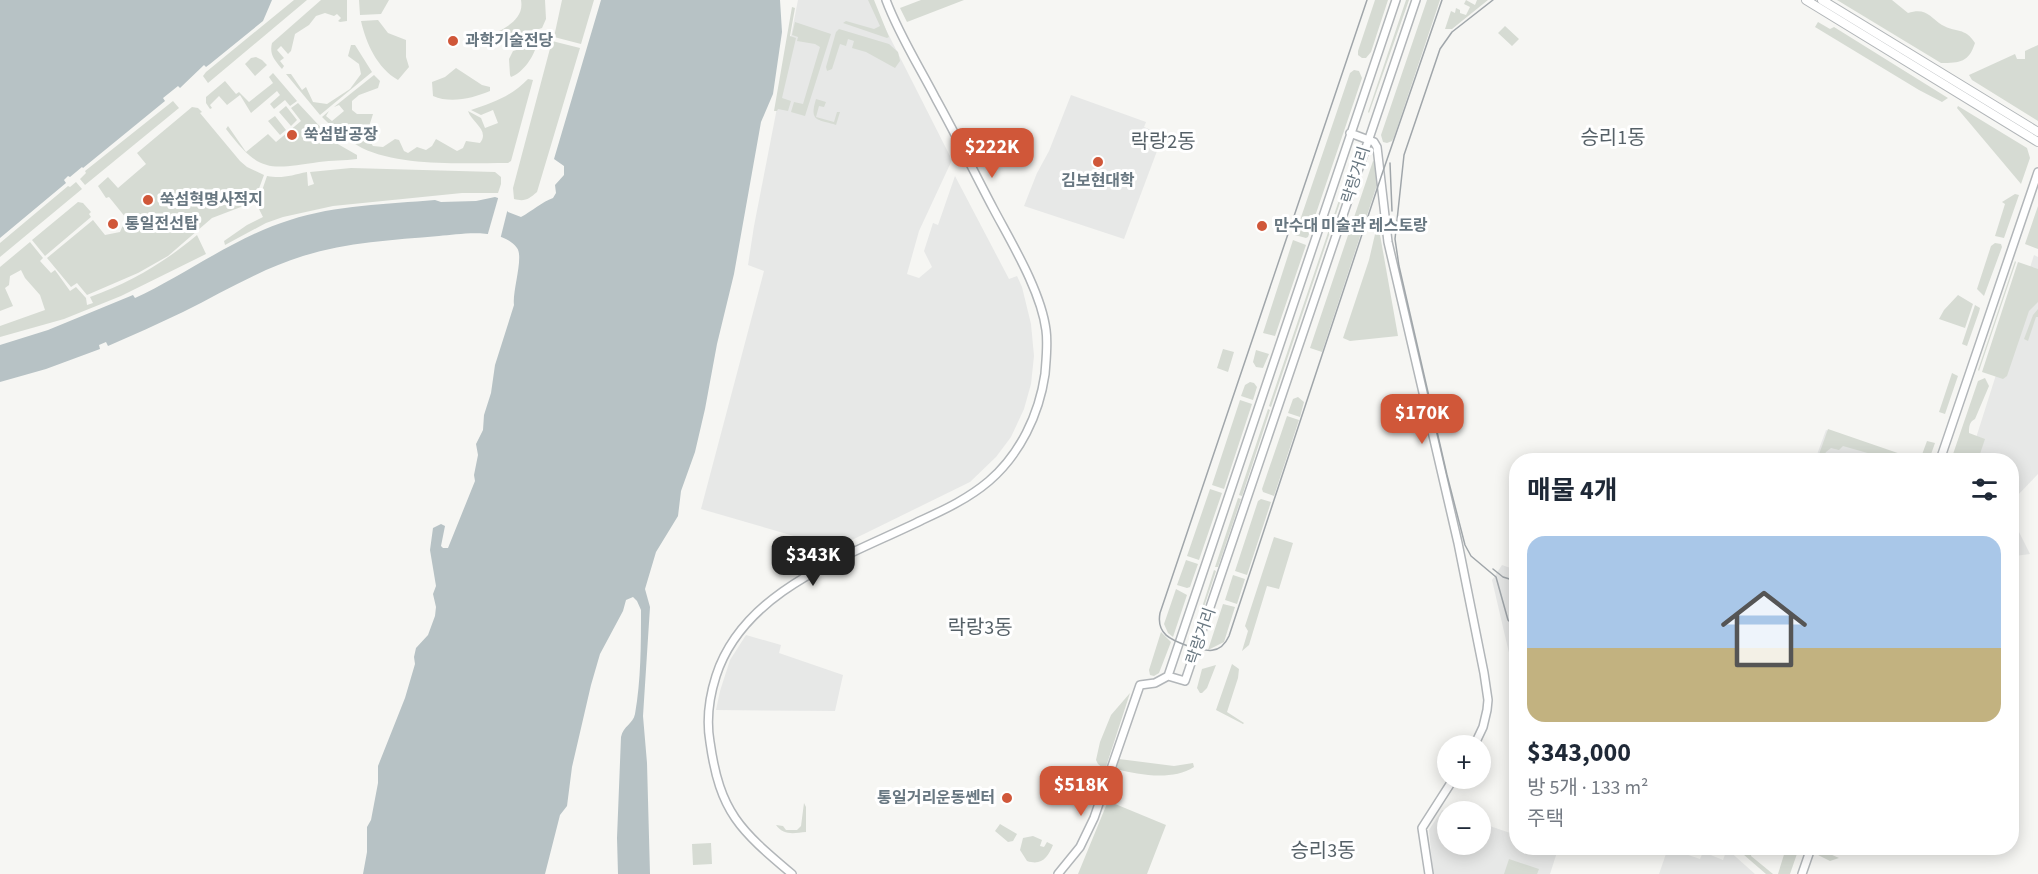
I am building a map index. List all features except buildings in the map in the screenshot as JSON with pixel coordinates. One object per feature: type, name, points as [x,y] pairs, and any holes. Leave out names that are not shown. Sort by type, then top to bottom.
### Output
[{"type":"highway","points":[[1806,0],[2038,142]]},
{"type":"highway","points":[[1822,0],[2038,132]]},
{"type":"main road","points":[[792,874],[744,831],[729,811],[720,790],[712,761],[708,729],[709,706],[720,666],[728,648],[750,618],[777,593],[808,575],[956,504],[990,480],[1026,435],[1039,402],[1045,371],[1046,330],[1040,305],[1016,252],[907,47],[886,0]]},
{"type":"main road","name":"락랑거리","points":[[1396,0],[1168,676],[1185,681],[1416,0]]},
{"type":"main road","points":[[1350,133],[1374,142],[1377,147],[1388,242],[1455,531],[1484,673],[1488,700],[1479,735]]},
{"type":"main road","points":[[1942,453],[2038,172]]},
{"type":"main road","points":[[1058,874],[1080,847],[1088,832],[1140,685],[1155,683],[1168,676]]},
{"type":"main road","points":[[1429,874],[1422,828],[1447,789]]},
{"type":"main road","points":[[1802,874],[1809,855]]},
{"type":"shaded area","points":[[0,0],[272,0],[263,21],[206,67],[204,65],[180,88],[178,86],[163,98],[165,101],[83,168],[70,177],[68,176],[64,180],[66,183],[0,238]]},
{"type":"shaded area","points":[[294,0],[307,0],[208,83],[203,76],[206,72]]},
{"type":"shaded area","points":[[321,0],[347,0],[347,21],[338,21],[341,18],[337,14],[334,16],[325,13],[316,16],[309,25],[295,34],[291,51],[288,54],[281,46],[277,50],[284,58],[280,61],[284,66],[282,69],[272,54],[272,43]]},
{"type":"shaded area","points":[[359,0],[389,0],[381,14],[360,15]]},
{"type":"shaded area","points":[[521,0],[545,0],[546,19],[542,28],[507,40],[499,31],[512,23],[519,15]]},
{"type":"shaded area","points":[[562,0],[594,0],[581,44],[554,37]]},
{"type":"shaded area","points":[[601,0],[780,0],[782,32],[773,94],[761,122],[734,274],[695,452],[681,491],[678,516],[656,552],[645,589],[650,607],[643,716],[647,763],[650,874],[618,874],[621,737],[635,714],[640,662],[641,610],[633,597],[626,600],[623,611],[600,654],[572,767],[567,806],[560,815],[545,874],[363,874],[367,852],[367,827],[371,820],[378,783],[378,766],[405,698],[415,664],[416,648],[428,635],[435,616],[436,607],[433,594],[436,586],[430,550],[433,528],[441,524],[445,526],[441,546],[448,548],[475,481],[478,455],[476,444],[483,430],[495,365],[514,305],[519,266],[517,248],[510,241],[501,237],[470,233],[371,242],[320,251],[272,267],[183,312],[108,346],[106,342],[99,345],[100,349],[46,369],[0,382],[0,345],[48,330],[133,295],[135,298],[250,236],[307,215],[362,206],[435,200],[441,202],[476,201],[495,197],[508,212],[521,217],[553,198],[556,193],[555,185],[564,175],[564,166],[554,159]]},
{"type":"shaded area","points":[[798,0],[871,0],[952,160],[919,231],[907,274],[919,278],[932,267],[924,251],[933,223],[938,225],[955,176],[1009,279],[1017,276],[1022,287],[1031,324],[1034,356],[1031,384],[1024,409],[1011,437],[996,457],[970,482],[809,561],[803,548],[804,539],[701,509],[764,271],[748,265]]},
{"type":"shaded area","points":[[868,0],[874,0],[889,37],[843,23],[846,21],[874,29],[880,26]]},
{"type":"shaded area","points":[[921,0],[964,0],[907,22],[900,8]]},
{"type":"shaded area","points":[[1375,0],[1388,0],[1371,52],[1366,58],[1362,58],[1358,55],[1358,51]]},
{"type":"shaded area","points":[[1406,0],[1409,0],[1369,113],[1368,112]]},
{"type":"shaded area","points":[[1427,0],[1440,0],[1394,137],[1392,141],[1383,142],[1381,135]]},
{"type":"shaded area","points":[[1466,0],[1475,5],[1477,0],[1488,0],[1452,29],[1445,29],[1451,11],[1455,13],[1456,8],[1460,10],[1460,13],[1466,15],[1470,7],[1464,4]]},
{"type":"shaded area","points":[[1837,0],[1892,0],[1908,13],[1924,12],[1942,25],[1964,32],[1975,43],[1973,49],[1963,60],[1941,63]]},
{"type":"shaded area","points":[[792,7],[795,8],[790,36],[796,38],[782,98],[791,101],[788,111],[778,109],[774,111]]},
{"type":"shaded area","points":[[378,20],[388,33],[406,40],[406,57],[409,67],[398,80],[378,62],[366,38],[361,21]]},
{"type":"shaded area","points":[[795,22],[831,34],[805,116],[791,112],[794,102],[803,104],[820,47],[797,41],[798,37],[792,35]]},
{"type":"shaded area","points":[[1818,22],[1830,29],[1834,27],[1948,98],[1942,102],[1919,90],[1815,27]]},
{"type":"shaded area","points":[[1505,26],[1519,39],[1512,46],[1498,33]]},
{"type":"shaded area","points":[[839,29],[889,44],[898,52],[900,61],[895,68],[866,52],[852,48],[854,41],[848,39],[846,46],[840,44],[832,69],[827,71],[826,67],[836,32]]},
{"type":"shaded area","points":[[552,41],[580,48],[537,192],[527,199],[514,199],[513,188]]},
{"type":"shaded area","points":[[537,44],[528,63],[511,77],[509,59],[513,51]]},
{"type":"shaded area","points":[[351,45],[355,45],[372,72],[320,115],[286,74],[291,74],[302,90],[306,87],[313,102],[327,104],[350,89],[361,74],[359,64],[348,56]]},
{"type":"shaded area","points":[[2038,45],[2038,121],[1972,80],[1969,75],[2015,54],[2017,59],[2025,59],[2025,51]]},
{"type":"shaded area","points":[[256,57],[267,65],[255,76],[245,64],[251,58]]},
{"type":"shaded area","points":[[456,68],[482,85],[490,87],[490,91],[454,100],[433,96],[432,82],[445,77]]},
{"type":"shaded area","points":[[1354,70],[1359,71],[1362,78],[1308,237],[1295,235],[1350,73]]},
{"type":"shaded area","points":[[273,73],[297,101],[290,106],[285,100],[274,109],[270,104],[280,95],[277,91],[251,113],[240,95],[227,105],[219,96],[210,105],[212,108],[210,109],[206,103],[206,97],[225,81],[236,94],[239,92],[249,102],[273,83],[269,77]]},
{"type":"shaded area","points":[[374,75],[380,81],[378,88],[359,95],[352,101],[352,110],[357,114],[373,114],[366,136],[373,146],[383,147],[395,139],[399,140],[404,151],[408,153],[417,147],[426,150],[436,139],[457,151],[463,148],[466,141],[480,143],[483,138],[482,130],[468,111],[481,118],[485,128],[498,123],[493,110],[481,115],[471,110],[494,102],[528,79],[533,80],[511,161],[508,163],[434,163],[414,161],[378,154],[356,145],[322,117],[329,111],[326,116],[332,121],[344,111],[339,105],[334,107]]},
{"type":"shaded area","name":"김보현대학","points":[[1071,95],[1146,122],[1144,127],[1163,135],[1124,239],[1024,206]]},
{"type":"shaded area","points":[[816,99],[826,102],[824,107],[819,106],[816,117],[834,122],[837,112],[840,112],[836,125],[819,120],[814,116]]},
{"type":"shaded area","points":[[173,101],[179,108],[85,185],[80,179],[86,173],[85,171]]},
{"type":"shaded area","points":[[298,103],[327,134],[326,137],[331,141],[333,139],[337,141],[336,143],[357,155],[357,159],[275,166],[265,165],[246,152],[268,134],[276,142],[301,121],[291,108]]},
{"type":"shaded area","points":[[286,106],[297,120],[291,126],[279,112]]},
{"type":"shaded area","points":[[1958,106],[2027,148],[2030,158],[2021,184],[1957,108]]},
{"type":"shaded area","points":[[192,107],[202,112],[200,113],[240,161],[264,175],[254,202],[212,218],[168,256],[138,273],[87,295],[77,283],[71,287],[47,258],[93,220],[105,235],[120,232],[126,218],[109,197],[106,198],[98,186],[108,177],[118,188],[146,164],[137,153]]},
{"type":"shaded area","points":[[275,116],[286,130],[280,135],[268,121]]},
{"type":"shaded area","points":[[228,126],[246,152],[237,143],[226,129]]},
{"type":"shaded area","points":[[1354,156],[1352,167],[1271,407],[1269,406]]},
{"type":"shaded area","points":[[1373,161],[1378,182],[1322,352],[1310,348]]},
{"type":"shaded area","points":[[351,168],[495,172],[501,177],[501,184],[498,193],[462,193],[333,206],[283,217],[266,223],[225,245],[224,241],[263,217],[257,205],[267,176],[283,177],[307,172],[308,186],[314,184],[310,172]]},
{"type":"shaded area","points":[[76,182],[82,189],[0,257],[0,243],[68,186]]},
{"type":"shaded area","points":[[2015,194],[2019,195],[2004,238],[1995,236],[2005,204],[2002,202]]},
{"type":"shaded area","points":[[78,202],[83,203],[91,212],[89,214],[91,217],[45,256],[32,240]]},
{"type":"shaded area","points":[[2038,206],[2038,249],[2025,244]]},
{"type":"shaded area","points":[[1379,229],[1398,336],[1350,341],[1343,338],[1369,260],[1376,230]]},
{"type":"shaded area","points":[[197,235],[206,254],[121,296],[64,319],[0,337],[0,326],[45,310],[40,295],[21,270],[10,276],[9,285],[5,288],[13,306],[0,311],[0,267],[30,242],[43,258],[40,261],[51,273],[55,270],[70,291],[76,287],[86,298],[87,305],[93,303],[90,297],[146,271]]},
{"type":"shaded area","points":[[1293,240],[1306,245],[1275,336],[1263,333]]},
{"type":"shaded area","points":[[1995,243],[2001,244],[2002,247],[1984,296],[1977,289],[1991,246]]},
{"type":"shaded area","points":[[2034,255],[2038,257],[2038,474],[2019,494],[2019,453],[1971,453]]},
{"type":"shaded area","points":[[2016,262],[1979,371],[1978,370]]},
{"type":"shaded area","points":[[2018,262],[2038,269],[2038,302],[2029,311],[2007,376],[2003,379],[1982,372]]},
{"type":"shaded area","points":[[1958,295],[1973,304],[1965,328],[1939,319]]},
{"type":"shaded area","points":[[1975,305],[1980,308],[1967,346],[1962,344]]},
{"type":"shaded area","points":[[2038,309],[2038,317],[2036,317],[2028,341],[2024,339],[2033,315]]},
{"type":"shaded area","points":[[1223,349],[1234,352],[1228,372],[1217,368]]},
{"type":"shaded area","points":[[1256,350],[1269,354],[1263,368],[1256,367],[1253,362]]},
{"type":"shaded area","points":[[1952,373],[1958,376],[1945,414],[1939,412]]},
{"type":"shaded area","points":[[1985,378],[1989,386],[1969,429],[1969,433],[1985,439],[1980,453],[1953,453],[1978,381]]},
{"type":"shaded area","points":[[1250,382],[1257,387],[1253,400],[1241,396],[1245,385]]},
{"type":"shaded area","points":[[1298,397],[1304,402],[1300,417],[1288,413],[1293,399]]},
{"type":"shaded area","points":[[1240,400],[1252,404],[1224,489],[1212,485]]},
{"type":"shaded area","points":[[1268,409],[1270,410],[1242,496],[1239,495]]},
{"type":"shaded area","points":[[1287,416],[1299,420],[1274,496],[1263,492],[1262,489]]},
{"type":"shaded area","points":[[1828,429],[1898,453],[1868,453],[1843,446],[1839,450],[1831,448],[1826,453],[1819,453]]},
{"type":"shaded area","points":[[1826,430],[1892,453],[1818,453]]},
{"type":"shaded area","points":[[1927,441],[1935,443],[1931,453],[1923,453]]},
{"type":"shaded area","points":[[1210,489],[1222,493],[1199,560],[1187,556]]},
{"type":"shaded area","points":[[1238,498],[1241,499],[1218,567],[1215,567]]},
{"type":"shaded area","points":[[1261,499],[1271,502],[1247,575],[1235,571],[1258,501]]},
{"type":"shaded area","points":[[2019,532],[2030,554],[2019,555]]},
{"type":"shaded area","points":[[1274,537],[1293,543],[1279,589],[1267,586],[1249,645],[1242,651],[1248,631],[1245,626]]},
{"type":"shaded area","points":[[1186,560],[1198,564],[1190,587],[1187,588],[1177,585]]},
{"type":"shaded area","points":[[1502,565],[1509,568],[1509,653],[1492,580]]},
{"type":"shaded area","points":[[1214,570],[1216,571],[1196,626]]},
{"type":"shaded area","points":[[1233,575],[1245,579],[1237,604],[1225,600]]},
{"type":"shaded area","points":[[1176,589],[1187,595],[1173,637],[1168,633],[1164,624]]},
{"type":"shaded area","points":[[1223,604],[1235,607],[1224,642],[1208,650]]},
{"type":"shaded area","points":[[1161,632],[1171,642],[1159,673],[1154,676],[1150,675],[1149,670]]},
{"type":"shaded area","points":[[746,635],[781,645],[779,653],[843,675],[835,711],[716,710],[730,660]]},
{"type":"shaded area","points":[[1232,664],[1239,669],[1227,712],[1243,724],[1216,710]]},
{"type":"shaded area","points":[[1216,665],[1207,688],[1200,693],[1197,688],[1202,669]]},
{"type":"shaded area","points":[[1130,693],[1105,770],[1096,760],[1100,742],[1111,715]]},
{"type":"shaded area","points":[[1119,759],[1174,766],[1193,763],[1194,767],[1176,774],[1145,775],[1116,769]]},
{"type":"shaded area","points":[[1108,801],[1166,825],[1147,874],[1078,874]]},
{"type":"shaded area","points":[[804,803],[806,832],[790,833],[782,831],[776,825],[783,826],[786,830],[797,830],[801,826]]},
{"type":"shaded area","points":[[1437,818],[1437,855],[1491,855],[1491,826],[1509,833],[1509,855],[1556,855],[1550,874],[1433,874],[1429,830]]},
{"type":"shaded area","points":[[1000,824],[1017,834],[1013,841],[1008,842],[995,831]]},
{"type":"shaded area","points":[[1033,836],[1042,840],[1040,846],[1044,847],[1047,842],[1053,845],[1047,857],[1037,862],[1027,861],[1020,850],[1023,838]]},
{"type":"shaded area","points":[[711,843],[712,864],[693,865],[692,844]]},
{"type":"shaded area","points":[[1666,855],[1688,855],[1700,859],[1702,855],[1710,855],[1723,860],[1725,855],[1734,855],[1755,874],[1659,874]]},
{"type":"shaded area","points":[[1744,855],[1751,855],[1773,874],[1766,874]]},
{"type":"shaded area","points":[[1784,855],[1797,855],[1790,874],[1778,874]]},
{"type":"shaded area","points":[[1818,855],[1832,855],[1839,858],[1830,861]]},
{"type":"shaded area","points":[[1509,859],[1539,869],[1537,874],[1504,874]]},
{"type":"pier","points":[[499,195],[508,208],[500,240],[487,237]]},
{"type":"tram line","points":[[1367,0],[1160,613],[1160,626],[1166,635],[1194,648],[1217,649],[1229,636],[1442,0]]},
{"type":"tram line","points":[[1493,0],[1452,32],[1440,49],[1404,155],[1395,239],[1399,266],[1465,545],[1471,556],[1496,577],[1509,621]]},
{"type":"tram line","points":[[1390,163],[1392,211]]},
{"type":"tram line","points":[[1493,569],[1509,579]]},
{"type":"place","name":"과학기술전당","points":[[453,41]]},
{"type":"place","name":"쑥섬밥공장","points":[[292,135]]},
{"type":"place","name":"김보현대학","points":[[1098,162]]},
{"type":"place","name":"쑥섬혁명사적지","points":[[148,200]]},
{"type":"place","name":"통일전선탑","points":[[113,224]]},
{"type":"place","name":"만수대 미술관 레스토랑","points":[[1262,226]]},
{"type":"place","name":"통일거리운동쎈터","points":[[1007,798]]},
{"type":"district","name":"승리1동","points":[[1613,138]]},
{"type":"district","name":"락랑2동","points":[[1163,142]]},
{"type":"district","name":"락랑3동","points":[[980,628]]},
{"type":"district","name":"승리3동","points":[[1323,851]]}]
